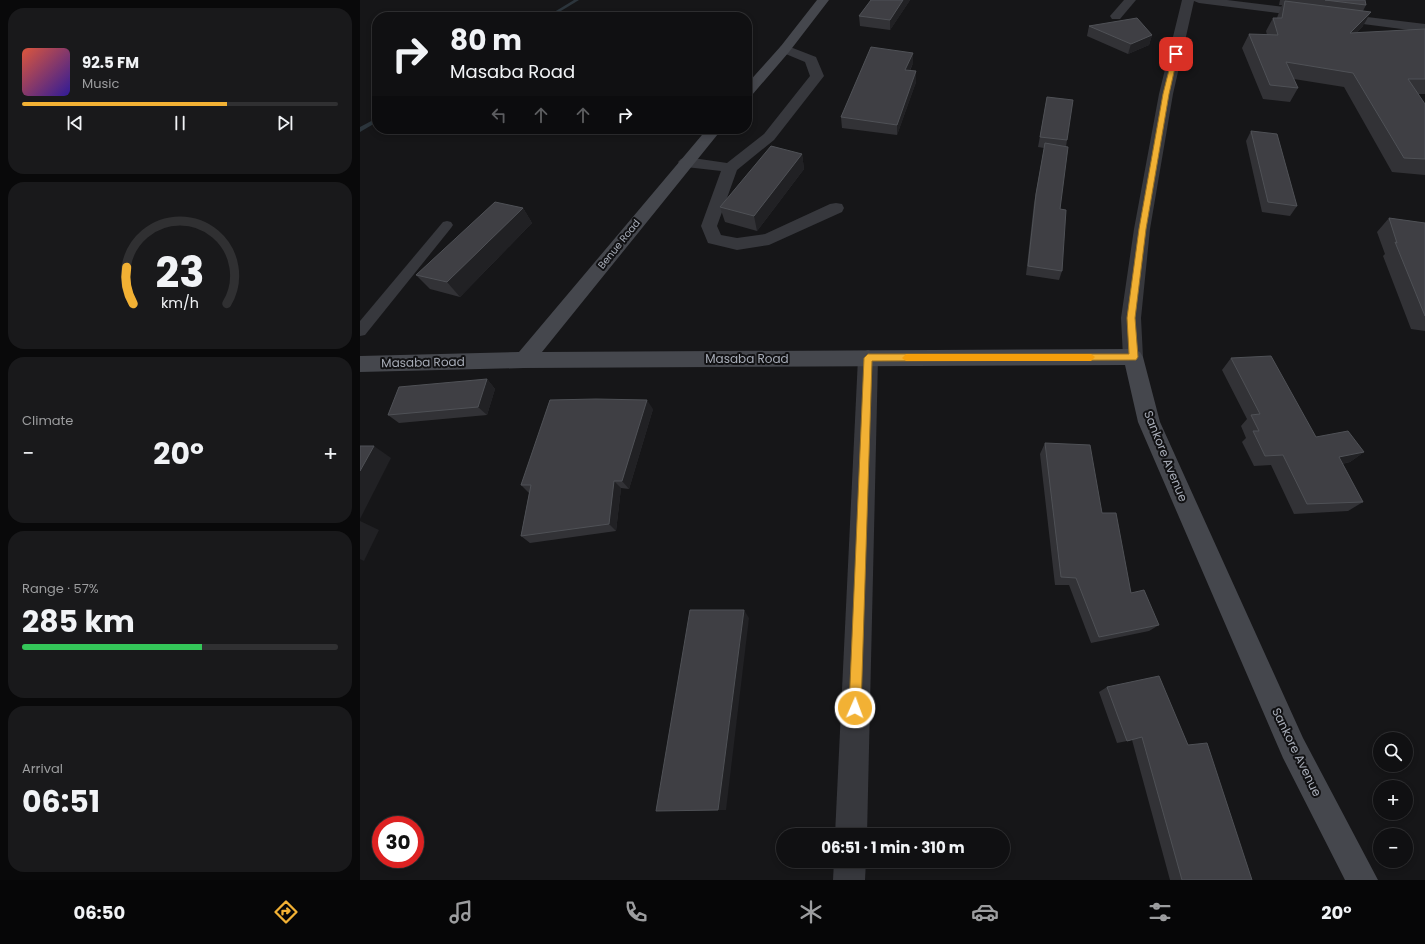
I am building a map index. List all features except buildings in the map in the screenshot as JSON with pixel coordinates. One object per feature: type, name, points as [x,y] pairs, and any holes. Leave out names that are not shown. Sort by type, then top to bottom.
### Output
[{"type":"street","points":[[752,86],[785,49],[823,0]]},
{"type":"street","points":[[1116,16],[1130,0]]},
{"type":"street","name":"Sankore Avenue","points":[[1188,0],[1166,94],[1142,229],[1131,318],[1133,357],[1149,422],[1293,748],[1362,880]]},
{"type":"street","points":[[1199,0],[1425,28]]},
{"type":"street","points":[[785,49],[811,60],[817,76],[769,137],[730,168],[709,226],[714,239],[736,244],[769,239],[836,208]]},
{"type":"street","name":"Benue Road","points":[[524,360],[711,134]]},
{"type":"street","points":[[686,162],[730,168]]},
{"type":"street","name":"Masaba Road","points":[[360,364],[524,360],[1133,357]]},
{"type":"street","points":[[851,828],[868,358]]},
{"type":"street","points":[[849,880],[850,868]]},
{"type":"lane","points":[[360,331],[448,225]]},
{"type":"waterway","points":[[557,12],[577,0]]},
{"type":"waterway","points":[[360,130],[372,123]]},
{"type":"slow traffic","points":[[906,358],[1091,357]]},
{"type":"route","points":[[855,708],[868,358],[1133,357],[1131,318],[1142,229],[1166,94],[1176,54]]}]
